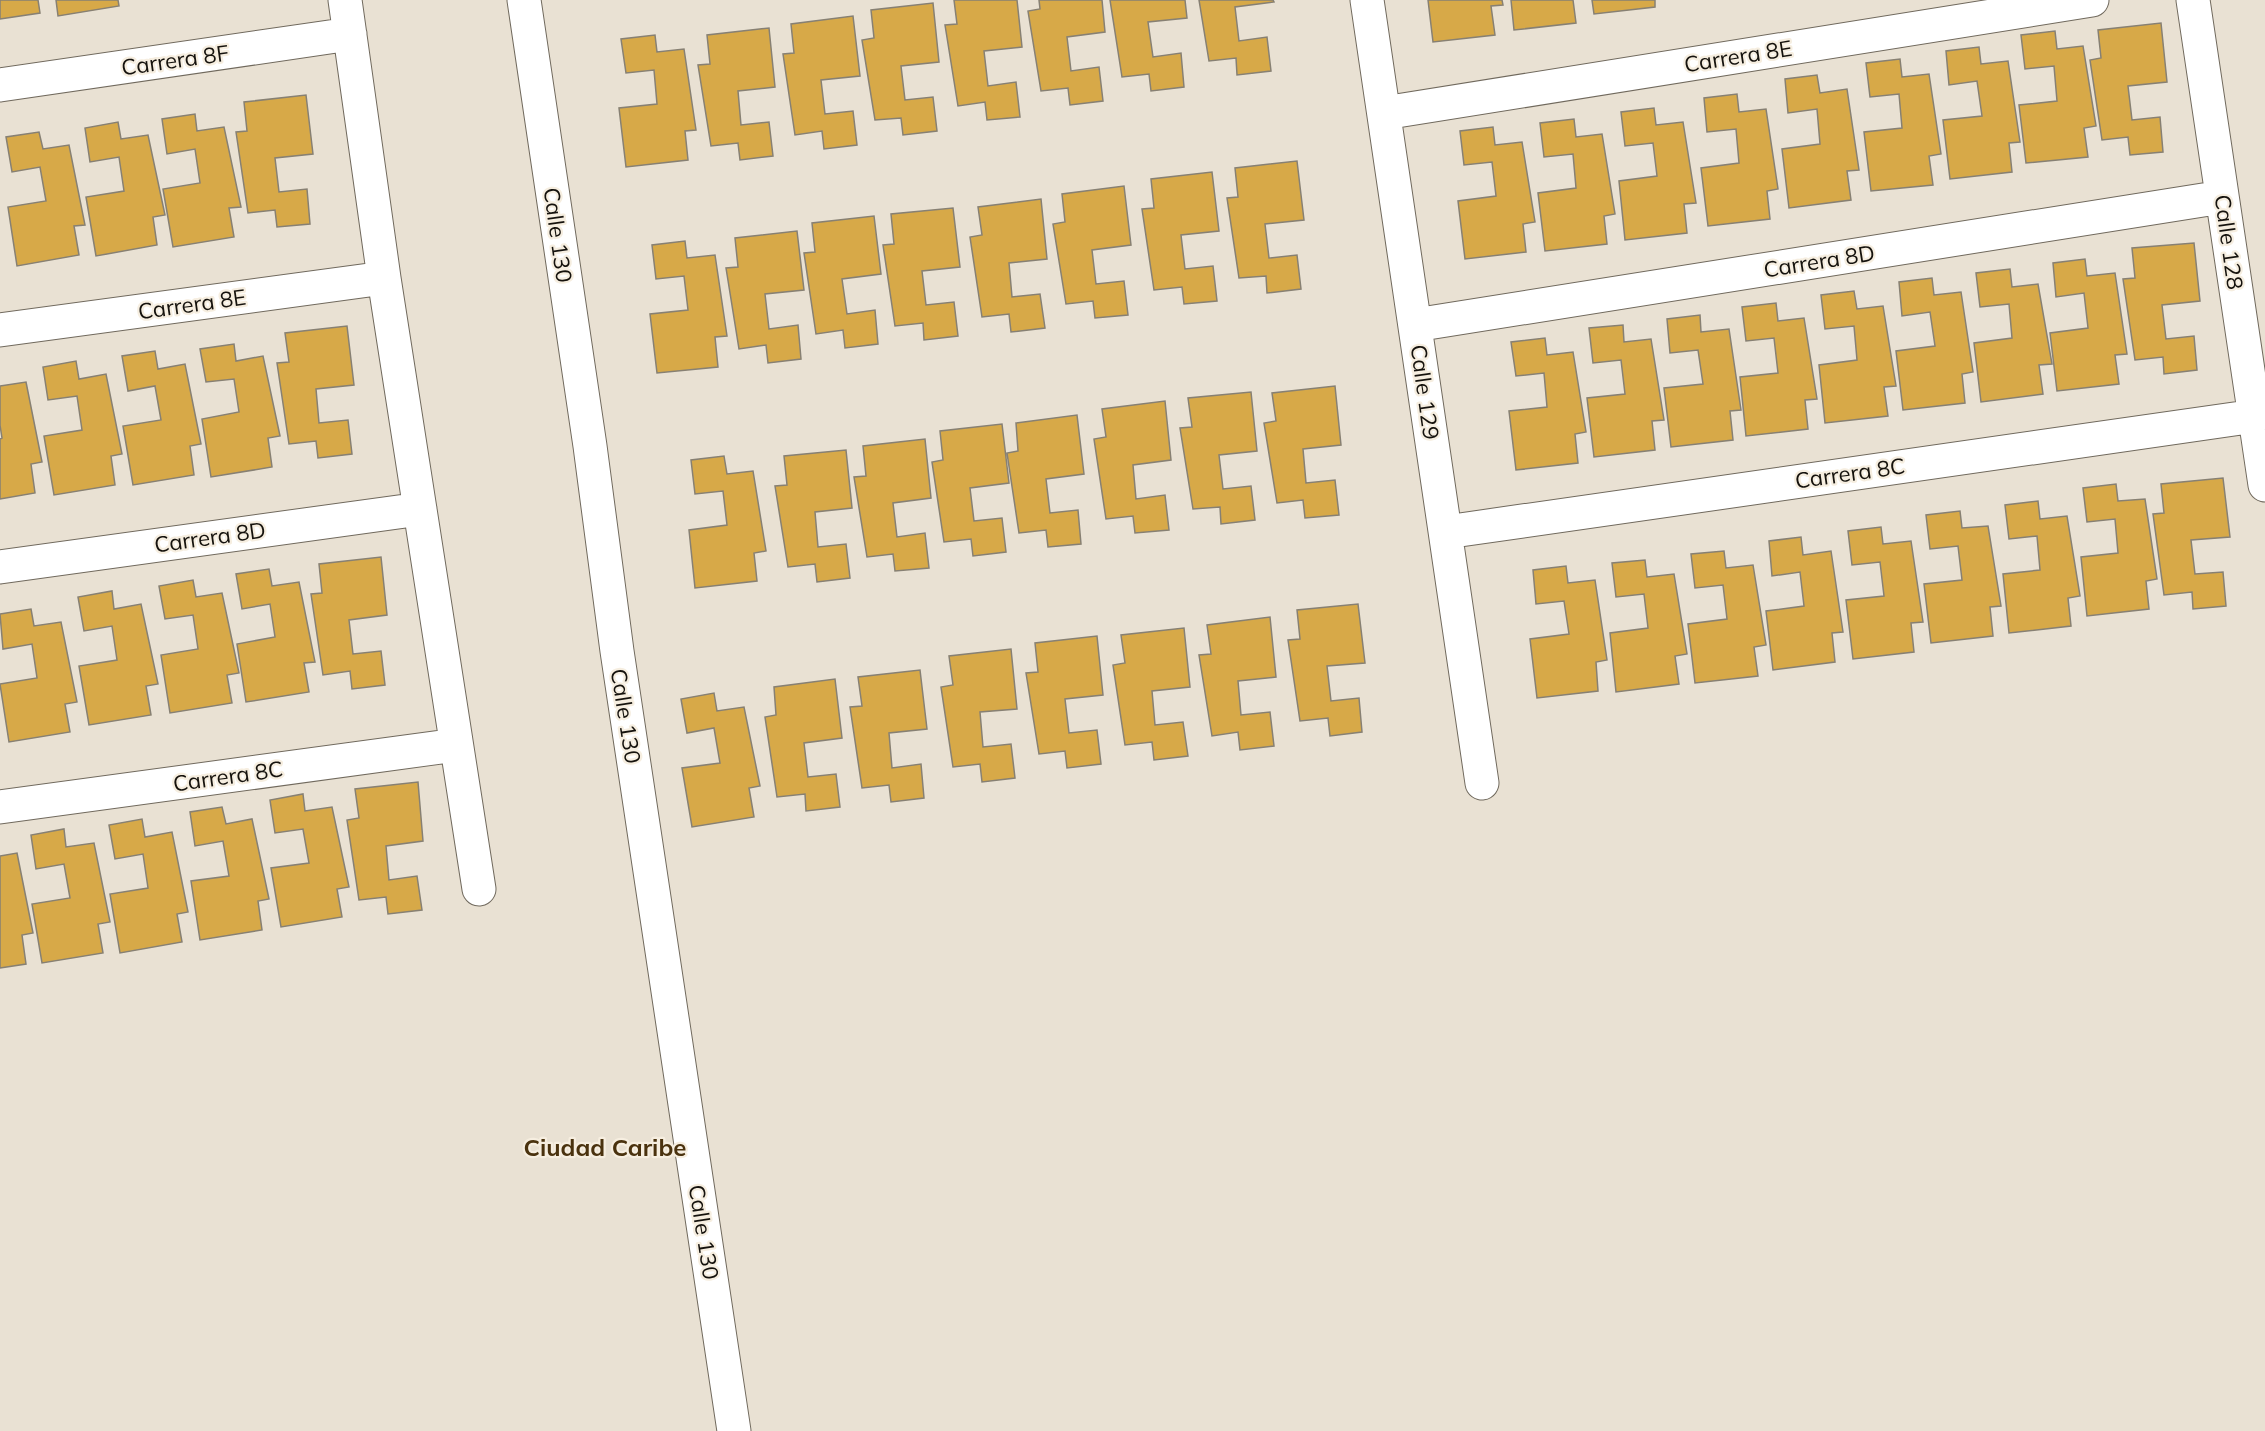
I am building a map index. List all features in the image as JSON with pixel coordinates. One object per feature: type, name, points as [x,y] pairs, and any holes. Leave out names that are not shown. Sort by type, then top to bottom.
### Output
[{"type":"street","points":[[345,0],[384,278],[479,889]]},
{"type":"street","name":"Calle 130","points":[[524,0],[590,446],[617,651],[734,1431]]},
{"type":"street","name":"Calle 129","points":[[1367,0],[1482,783]]},
{"type":"street","name":"Carrera 8E","points":[[1384,113],[2092,0]]},
{"type":"street","name":"Calle 128","points":[[2193,0],[2265,485]]},
{"type":"street","name":"Carrera 8F","points":[[0,85],[350,34]]},
{"type":"street","name":"Carrera 8D","points":[[1415,325],[2222,197]]},
{"type":"street","name":"Carrera 8E","points":[[0,330],[384,278]]},
{"type":"street","name":"Carrera 8C","points":[[1446,532],[2254,416]]},
{"type":"street","name":"Carrera 8D","points":[[0,567],[420,509]]},
{"type":"street","name":"Carrera 8C","points":[[0,807],[456,746]]},
{"type":"building","points":[[0,0],[38,0],[40,13],[0,19]]},
{"type":"building","points":[[56,0],[118,0],[119,6],[58,16]]},
{"type":"building","points":[[954,0],[1017,0],[1022,47],[984,51],[988,86],[1016,82],[1020,117],[987,120],[985,102],[958,106],[945,25],[957,24]]},
{"type":"building","points":[[1039,0],[1102,0],[1105,32],[1067,37],[1071,71],[1099,67],[1103,101],[1070,105],[1068,88],[1041,91],[1028,11],[1040,9]]},
{"type":"building","points":[[1110,0],[1185,0],[1187,18],[1148,22],[1153,57],[1181,53],[1184,87],[1151,91],[1149,74],[1122,77]]},
{"type":"building","points":[[1199,0],[1273,0],[1274,2],[1235,7],[1239,41],[1267,37],[1271,71],[1237,75],[1236,58],[1209,61]]},
{"type":"building","points":[[1428,0],[1502,0],[1503,5],[1491,6],[1495,35],[1433,42]]},
{"type":"building","points":[[1511,0],[1573,0],[1576,23],[1514,30]]},
{"type":"building","points":[[1592,0],[1655,0],[1655,7],[1594,14]]},
{"type":"building","points":[[933,3],[939,62],[901,66],[905,100],[933,97],[937,131],[903,135],[901,118],[875,120],[862,40],[874,38],[871,10]]},
{"type":"building","points":[[853,16],[860,76],[821,80],[825,114],[853,111],[857,145],[824,149],[822,131],[795,135],[783,54],[794,53],[791,24]]},
{"type":"building","points":[[2161,23],[2167,82],[2128,86],[2132,120],[2160,117],[2163,152],[2130,155],[2128,137],[2102,140],[2090,60],[2101,58],[2098,30]]},
{"type":"building","points":[[769,28],[775,87],[738,91],[741,125],[769,122],[773,156],[740,160],[738,143],[711,146],[698,65],[710,64],[707,35]]},
{"type":"building","points":[[2055,31],[2057,49],[2083,46],[2096,126],[2084,128],[2088,157],[2026,163],[2019,105],[2057,101],[2054,66],[2025,69],[2021,35]]},
{"type":"building","points":[[655,35],[657,52],[684,49],[696,130],[685,131],[688,160],[626,167],[619,108],[657,104],[654,70],[626,73],[621,39]]},
{"type":"building","points":[[1979,47],[1981,64],[2008,61],[2020,142],[2009,143],[2012,172],[1950,179],[1943,120],[1982,116],[1977,81],[1949,85],[1946,51]]},
{"type":"building","points":[[1900,59],[1902,77],[1929,74],[1941,154],[1929,156],[1933,185],[1871,191],[1864,132],[1902,128],[1899,94],[1870,97],[1866,63]]},
{"type":"building","points":[[1817,75],[1820,93],[1847,89],[1859,170],[1847,171],[1851,200],[1789,208],[1782,149],[1820,144],[1817,109],[1788,113],[1785,79]]},
{"type":"building","points":[[1737,94],[1739,112],[1766,109],[1778,189],[1767,191],[1770,219],[1708,226],[1701,168],[1739,163],[1736,129],[1707,132],[1704,98]]},
{"type":"building","points":[[306,95],[313,154],[275,158],[279,192],[307,189],[310,224],[277,227],[275,210],[248,213],[236,132],[247,131],[244,102]]},
{"type":"building","points":[[1654,108],[1656,125],[1683,122],[1696,203],[1684,204],[1687,233],[1625,240],[1619,181],[1657,176],[1653,143],[1625,146],[1621,112]]},
{"type":"building","points":[[195,114],[197,131],[224,127],[241,207],[229,208],[234,237],[173,247],[163,189],[200,183],[195,149],[167,154],[162,119]]},
{"type":"building","points":[[1574,119],[1576,137],[1602,134],[1615,214],[1604,216],[1607,244],[1545,251],[1538,193],[1576,188],[1573,154],[1544,157],[1540,123]]},
{"type":"building","points":[[118,122],[121,139],[148,135],[165,215],[153,217],[157,245],[96,256],[86,197],[124,191],[119,157],[90,162],[85,128]]},
{"type":"building","points":[[1493,127],[1495,145],[1522,142],[1535,222],[1523,224],[1526,252],[1465,259],[1458,201],[1496,196],[1492,162],[1464,165],[1460,131]]},
{"type":"building","points":[[39,132],[43,149],[69,145],[85,225],[74,226],[79,255],[17,266],[8,207],[46,201],[40,167],[12,172],[6,137]]},
{"type":"building","points":[[1297,161],[1304,220],[1265,224],[1269,258],[1297,255],[1301,289],[1267,293],[1266,276],[1239,278],[1227,198],[1238,197],[1235,168]]},
{"type":"building","points":[[1212,172],[1219,231],[1181,235],[1185,269],[1213,266],[1217,301],[1184,304],[1182,287],[1154,290],[1142,209],[1154,208],[1151,179]]},
{"type":"building","points":[[1124,186],[1131,245],[1092,250],[1096,284],[1124,281],[1128,315],[1095,318],[1093,301],[1066,304],[1053,224],[1065,222],[1062,194]]},
{"type":"building","points":[[1041,199],[1047,259],[1009,263],[1012,297],[1040,294],[1045,328],[1011,332],[1009,314],[982,317],[970,237],[982,235],[978,207]]},
{"type":"building","points":[[953,208],[960,267],[922,271],[926,305],[954,302],[958,336],[924,340],[923,323],[895,326],[883,245],[894,244],[891,214]]},
{"type":"building","points":[[874,216],[881,274],[842,279],[847,314],[875,310],[878,344],[845,348],[843,330],[816,334],[804,253],[815,252],[812,223]]},
{"type":"building","points":[[797,231],[804,290],[765,294],[769,329],[798,325],[801,359],[768,363],[766,345],[739,349],[726,268],[738,267],[735,238]]},
{"type":"building","points":[[685,241],[687,258],[715,255],[727,336],[715,337],[718,367],[657,373],[650,314],[688,310],[684,276],[656,279],[652,245]]},
{"type":"building","points":[[2194,243],[2200,301],[2162,305],[2166,339],[2194,336],[2197,370],[2164,374],[2163,357],[2135,360],[2123,279],[2135,278],[2132,248]]},
{"type":"building","points":[[2085,259],[2087,276],[2115,273],[2127,354],[2115,355],[2119,384],[2057,391],[2050,333],[2088,328],[2084,293],[2056,297],[2053,263]]},
{"type":"building","points":[[2010,269],[2012,287],[2038,284],[2052,364],[2039,365],[2043,394],[1981,402],[1974,343],[2012,338],[2009,304],[1980,307],[1976,273]]},
{"type":"building","points":[[1932,278],[1934,295],[1961,292],[1973,372],[1962,374],[1965,403],[1903,410],[1896,351],[1935,346],[1930,312],[1902,316],[1899,282]]},
{"type":"building","points":[[1854,291],[1857,309],[1883,306],[1896,386],[1884,387],[1888,416],[1825,423],[1819,365],[1857,360],[1854,326],[1825,329],[1821,295]]},
{"type":"building","points":[[1776,303],[1778,321],[1804,318],[1817,399],[1805,400],[1808,429],[1746,436],[1740,377],[1778,373],[1774,338],[1746,341],[1742,307]]},
{"type":"building","points":[[1700,315],[1701,332],[1729,329],[1741,410],[1730,411],[1733,440],[1671,447],[1664,388],[1703,384],[1698,350],[1670,353],[1667,319]]},
{"type":"building","points":[[1623,325],[1624,342],[1651,339],[1664,420],[1652,421],[1655,450],[1594,457],[1587,398],[1625,394],[1621,360],[1593,363],[1589,328]]},
{"type":"building","points":[[347,326],[354,385],[316,389],[319,423],[348,420],[352,454],[318,458],[316,441],[289,444],[277,363],[289,362],[285,333]]},
{"type":"building","points":[[1545,338],[1547,355],[1573,352],[1586,432],[1575,434],[1578,463],[1516,470],[1509,411],[1547,407],[1544,373],[1516,376],[1511,342]]},
{"type":"building","points":[[234,344],[236,361],[263,356],[280,436],[268,438],[272,467],[211,477],[202,419],[239,412],[234,379],[206,382],[200,349]]},
{"type":"building","points":[[155,351],[158,369],[185,364],[201,444],[190,446],[194,475],[133,485],[123,426],[161,420],[155,386],[128,391],[122,356]]},
{"type":"building","points":[[76,361],[79,379],[106,374],[122,454],[111,456],[115,485],[54,495],[44,436],[82,430],[77,396],[48,400],[43,367]]},
{"type":"building","points":[[26,382],[42,462],[31,464],[35,493],[0,499],[0,439],[2,438],[0,386]]},
{"type":"building","points":[[1335,386],[1341,445],[1303,449],[1306,483],[1335,480],[1339,515],[1305,518],[1303,500],[1277,503],[1264,423],[1276,421],[1272,393]]},
{"type":"building","points":[[1251,392],[1257,451],[1219,455],[1223,489],[1251,486],[1255,520],[1221,524],[1220,507],[1193,509],[1180,428],[1192,427],[1188,398]]},
{"type":"building","points":[[1165,401],[1171,460],[1133,465],[1136,499],[1165,495],[1169,530],[1135,533],[1133,516],[1106,519],[1094,439],[1106,437],[1102,409]]},
{"type":"building","points":[[1077,415],[1084,474],[1046,479],[1050,513],[1078,510],[1081,544],[1048,547],[1046,530],[1019,533],[1007,453],[1018,451],[1016,423]]},
{"type":"building","points":[[1002,424],[1009,483],[970,488],[974,521],[1002,518],[1006,552],[973,556],[971,539],[944,542],[932,462],[943,460],[940,431]]},
{"type":"building","points":[[925,439],[931,498],[893,503],[897,537],[925,533],[929,568],[895,571],[893,554],[867,557],[854,477],[866,476],[863,446]]},
{"type":"building","points":[[846,450],[852,508],[815,512],[818,547],[846,544],[850,578],[817,582],[815,564],[788,567],[775,486],[787,485],[784,456]]},
{"type":"building","points":[[724,456],[727,474],[753,471],[766,551],[754,553],[757,581],[695,588],[689,530],[727,525],[723,491],[695,494],[691,460]]},
{"type":"building","points":[[2223,478],[2230,537],[2191,540],[2195,574],[2223,572],[2226,606],[2193,609],[2192,592],[2164,595],[2153,514],[2164,513],[2161,484]]},
{"type":"building","points":[[2116,484],[2118,501],[2145,499],[2157,579],[2146,581],[2149,609],[2087,616],[2081,557],[2118,553],[2115,519],[2087,522],[2083,488]]},
{"type":"building","points":[[2038,501],[2040,519],[2067,516],[2080,596],[2068,598],[2071,626],[2009,633],[2003,574],[2040,570],[2037,536],[2009,539],[2005,505]]},
{"type":"building","points":[[1960,511],[1962,528],[1988,526],[2001,606],[1990,607],[1993,636],[1931,643],[1924,584],[1962,580],[1958,546],[1930,549],[1926,515]]},
{"type":"building","points":[[1881,527],[1883,544],[1911,541],[1923,622],[1911,623],[1914,652],[1853,659],[1846,600],[1884,596],[1880,562],[1852,565],[1848,531]]},
{"type":"building","points":[[1801,537],[1803,555],[1831,551],[1843,632],[1832,633],[1835,662],[1773,670],[1766,611],[1804,606],[1800,572],[1772,576],[1769,541]]},
{"type":"building","points":[[1724,551],[1726,568],[1753,565],[1766,645],[1754,647],[1758,676],[1695,683],[1688,624],[1727,619],[1723,585],[1695,588],[1691,554]]},
{"type":"building","points":[[381,557],[387,615],[349,620],[353,654],[381,651],[385,685],[352,689],[350,671],[323,675],[311,594],[322,593],[319,564]]},
{"type":"building","points":[[1645,560],[1647,577],[1674,574],[1687,654],[1675,656],[1679,684],[1616,692],[1610,633],[1648,628],[1644,594],[1616,597],[1612,563]]},
{"type":"building","points":[[1566,566],[1568,583],[1595,580],[1607,660],[1596,662],[1598,691],[1537,698],[1530,639],[1569,634],[1564,601],[1536,604],[1533,570]]},
{"type":"building","points":[[269,569],[272,586],[299,582],[315,662],[304,663],[309,692],[246,702],[237,644],[275,637],[270,604],[242,609],[236,574]]},
{"type":"building","points":[[193,580],[196,597],[222,593],[239,673],[227,675],[232,703],[170,713],[161,655],[198,649],[193,615],[165,619],[159,586]]},
{"type":"building","points":[[112,591],[114,609],[141,604],[158,684],[146,686],[151,715],[89,725],[79,666],[117,660],[112,626],[84,631],[78,597]]},
{"type":"building","points":[[1358,604],[1365,663],[1327,666],[1331,701],[1359,698],[1362,732],[1330,736],[1328,718],[1300,721],[1288,640],[1300,639],[1297,610]]},
{"type":"building","points":[[31,609],[34,626],[61,622],[77,702],[65,704],[70,732],[9,742],[0,684],[37,678],[32,644],[3,649],[0,614]]},
{"type":"building","points":[[1270,617],[1276,677],[1238,681],[1241,715],[1270,712],[1274,746],[1240,750],[1238,732],[1212,736],[1199,655],[1211,654],[1207,625]]},
{"type":"building","points":[[1184,628],[1190,687],[1152,691],[1155,725],[1183,722],[1188,756],[1154,760],[1152,742],[1125,745],[1113,665],[1125,663],[1121,635]]},
{"type":"building","points":[[1097,636],[1103,695],[1065,699],[1069,733],[1097,730],[1101,764],[1067,768],[1065,751],[1039,754],[1026,673],[1038,672],[1035,643]]},
{"type":"building","points":[[1011,649],[1017,709],[980,712],[983,747],[1011,744],[1015,778],[982,782],[980,764],[953,767],[941,687],[953,685],[949,656]]},
{"type":"building","points":[[920,670],[927,729],[889,733],[892,768],[921,764],[924,798],[891,802],[889,785],[862,788],[850,707],[862,706],[858,677]]},
{"type":"building","points":[[835,679],[842,738],[804,743],[808,777],[836,774],[840,807],[806,811],[805,794],[777,797],[765,717],[776,715],[774,687]]},
{"type":"building","points":[[714,693],[717,711],[744,707],[760,786],[749,788],[754,817],[692,827],[682,768],[720,763],[714,728],[687,733],[681,699]]},
{"type":"building","points":[[418,782],[423,841],[386,846],[389,880],[417,876],[422,910],[388,914],[386,897],[359,900],[347,820],[359,818],[355,789]]},
{"type":"building","points":[[303,794],[305,811],[332,807],[349,887],[337,889],[342,917],[281,927],[271,868],[309,863],[303,829],[275,833],[270,800]]},
{"type":"building","points":[[222,807],[226,824],[252,819],[269,899],[258,901],[262,930],[200,940],[191,881],[229,876],[223,841],[195,846],[190,812]]},
{"type":"building","points":[[142,819],[145,837],[172,832],[188,912],[177,914],[182,942],[120,953],[110,894],[148,888],[143,854],[115,859],[109,825]]},
{"type":"building","points":[[64,829],[66,847],[94,843],[110,922],[98,924],[103,953],[42,963],[32,904],[70,898],[64,864],[36,869],[31,835]]},
{"type":"building","points":[[17,853],[33,933],[22,935],[26,964],[0,968],[0,856]]},
{"type":"district","name":"Ciudad Caribe","points":[[605,1148]]}]
